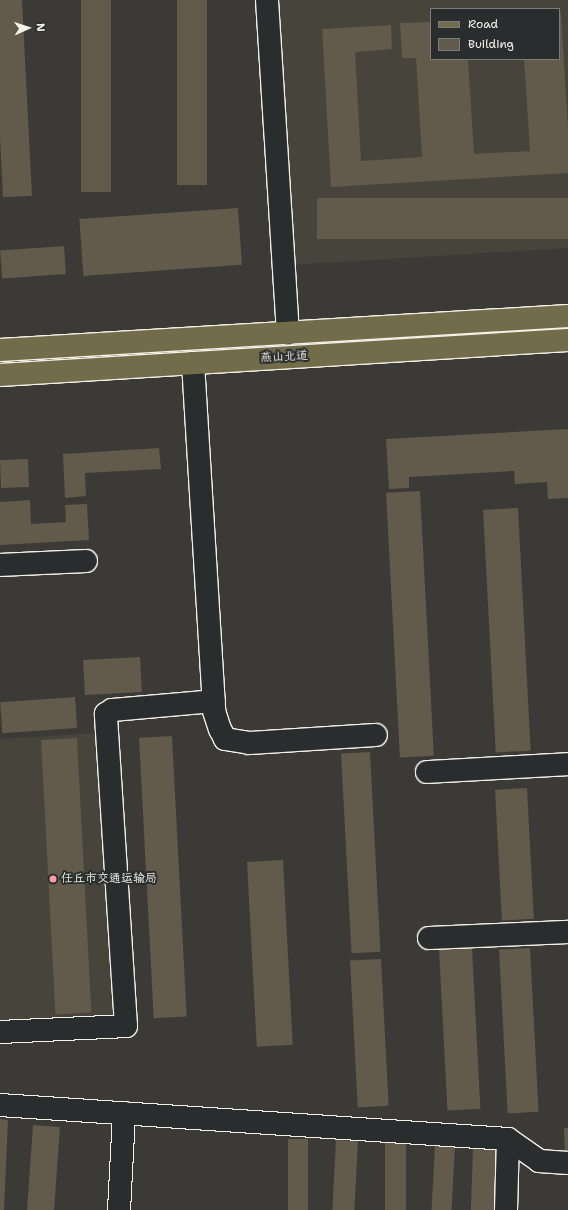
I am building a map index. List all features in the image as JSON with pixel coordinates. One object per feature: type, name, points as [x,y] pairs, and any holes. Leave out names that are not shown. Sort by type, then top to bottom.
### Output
[{"type":"main road","name":"燕山北道","points":[[0,350],[568,316]]},
{"type":"main road","name":"燕山北道","points":[[0,375],[568,340]]},
{"type":"street","points":[[271,0],[288,333]]},
{"type":"street","points":[[193,363],[214,711],[220,730],[225,739],[249,743],[376,735]]},
{"type":"street","points":[[0,565],[86,561]]},
{"type":"street","points":[[0,1032],[126,1026],[106,714],[112,710],[214,701]]},
{"type":"street","points":[[427,772],[568,764]]},
{"type":"street","points":[[429,938],[568,932]]},
{"type":"street","points":[[0,1105],[508,1139],[539,1161],[568,1163]]},
{"type":"street","points":[[119,1210],[124,1113]]},
{"type":"street","points":[[506,1210],[508,1139]]},
{"type":"shaded area","points":[[256,0],[568,0],[568,248],[272,266]]},
{"type":"shaded area","name":"任丘市交通运输局","points":[[97,733],[115,1019],[0,1026],[0,739]]},
{"type":"building","points":[[0,0],[22,0],[32,196],[3,197],[0,138]]},
{"type":"building","points":[[81,0],[111,0],[111,192],[81,192]]},
{"type":"building","points":[[177,0],[207,0],[207,185],[177,185]]},
{"type":"building","points":[[561,13],[568,127],[568,173],[331,187],[322,29],[391,25],[392,49],[355,52],[361,161],[422,157],[416,58],[402,58],[400,23],[430,22],[430,60],[468,60],[474,154],[530,151],[524,60],[560,60]]},
{"type":"building","points":[[317,198],[568,198],[568,239],[317,239]]},
{"type":"building","points":[[238,208],[242,265],[83,276],[79,219]]},
{"type":"building","points":[[64,246],[66,274],[2,278],[0,250]]},
{"type":"building","points":[[568,429],[568,498],[548,499],[547,482],[515,484],[514,471],[409,477],[409,488],[389,489],[386,439]]},
{"type":"building","points":[[159,448],[161,469],[85,473],[86,496],[65,498],[63,454]]},
{"type":"building","points":[[28,459],[29,487],[1,488],[0,460]]},
{"type":"building","points":[[420,491],[434,756],[400,757],[386,493]]},
{"type":"building","points":[[30,500],[31,524],[66,522],[65,505],[87,504],[89,540],[0,545],[0,502]]},
{"type":"building","points":[[518,508],[531,751],[496,752],[483,510]]},
{"type":"building","points":[[140,657],[142,692],[85,695],[83,660]]},
{"type":"building","points":[[75,697],[77,728],[2,733],[0,702]]},
{"type":"building","points":[[172,736],[187,1017],[154,1018],[139,738]]},
{"type":"building","points":[[77,738],[91,1013],[55,1015],[41,740]]},
{"type":"building","points":[[370,752],[380,952],[352,953],[341,754]]},
{"type":"building","points":[[527,788],[534,919],[502,920],[495,790]]},
{"type":"building","points":[[283,860],[293,1045],[257,1047],[247,862]]},
{"type":"building","points":[[472,948],[480,1109],[447,1111],[439,950]]},
{"type":"building","points":[[530,948],[539,1112],[508,1113],[499,950]]},
{"type":"building","points":[[381,959],[389,1106],[358,1107],[350,961]]},
{"type":"building","points":[[0,1119],[8,1120],[4,1210],[0,1210]]},
{"type":"building","points":[[33,1125],[60,1127],[54,1210],[27,1210]]},
{"type":"building","points":[[564,1128],[568,1128],[568,1160],[565,1160]]},
{"type":"building","points":[[288,1139],[308,1139],[308,1210],[288,1210]]},
{"type":"building","points":[[336,1140],[358,1141],[354,1210],[332,1210]]},
{"type":"building","points":[[385,1142],[406,1142],[406,1210],[385,1210]]},
{"type":"building","points":[[435,1144],[455,1145],[452,1210],[432,1210]]},
{"type":"building","points":[[473,1148],[500,1149],[498,1210],[471,1210]]},
{"type":"place","name":"任丘市交通运输局","points":[[53,879]]}]
